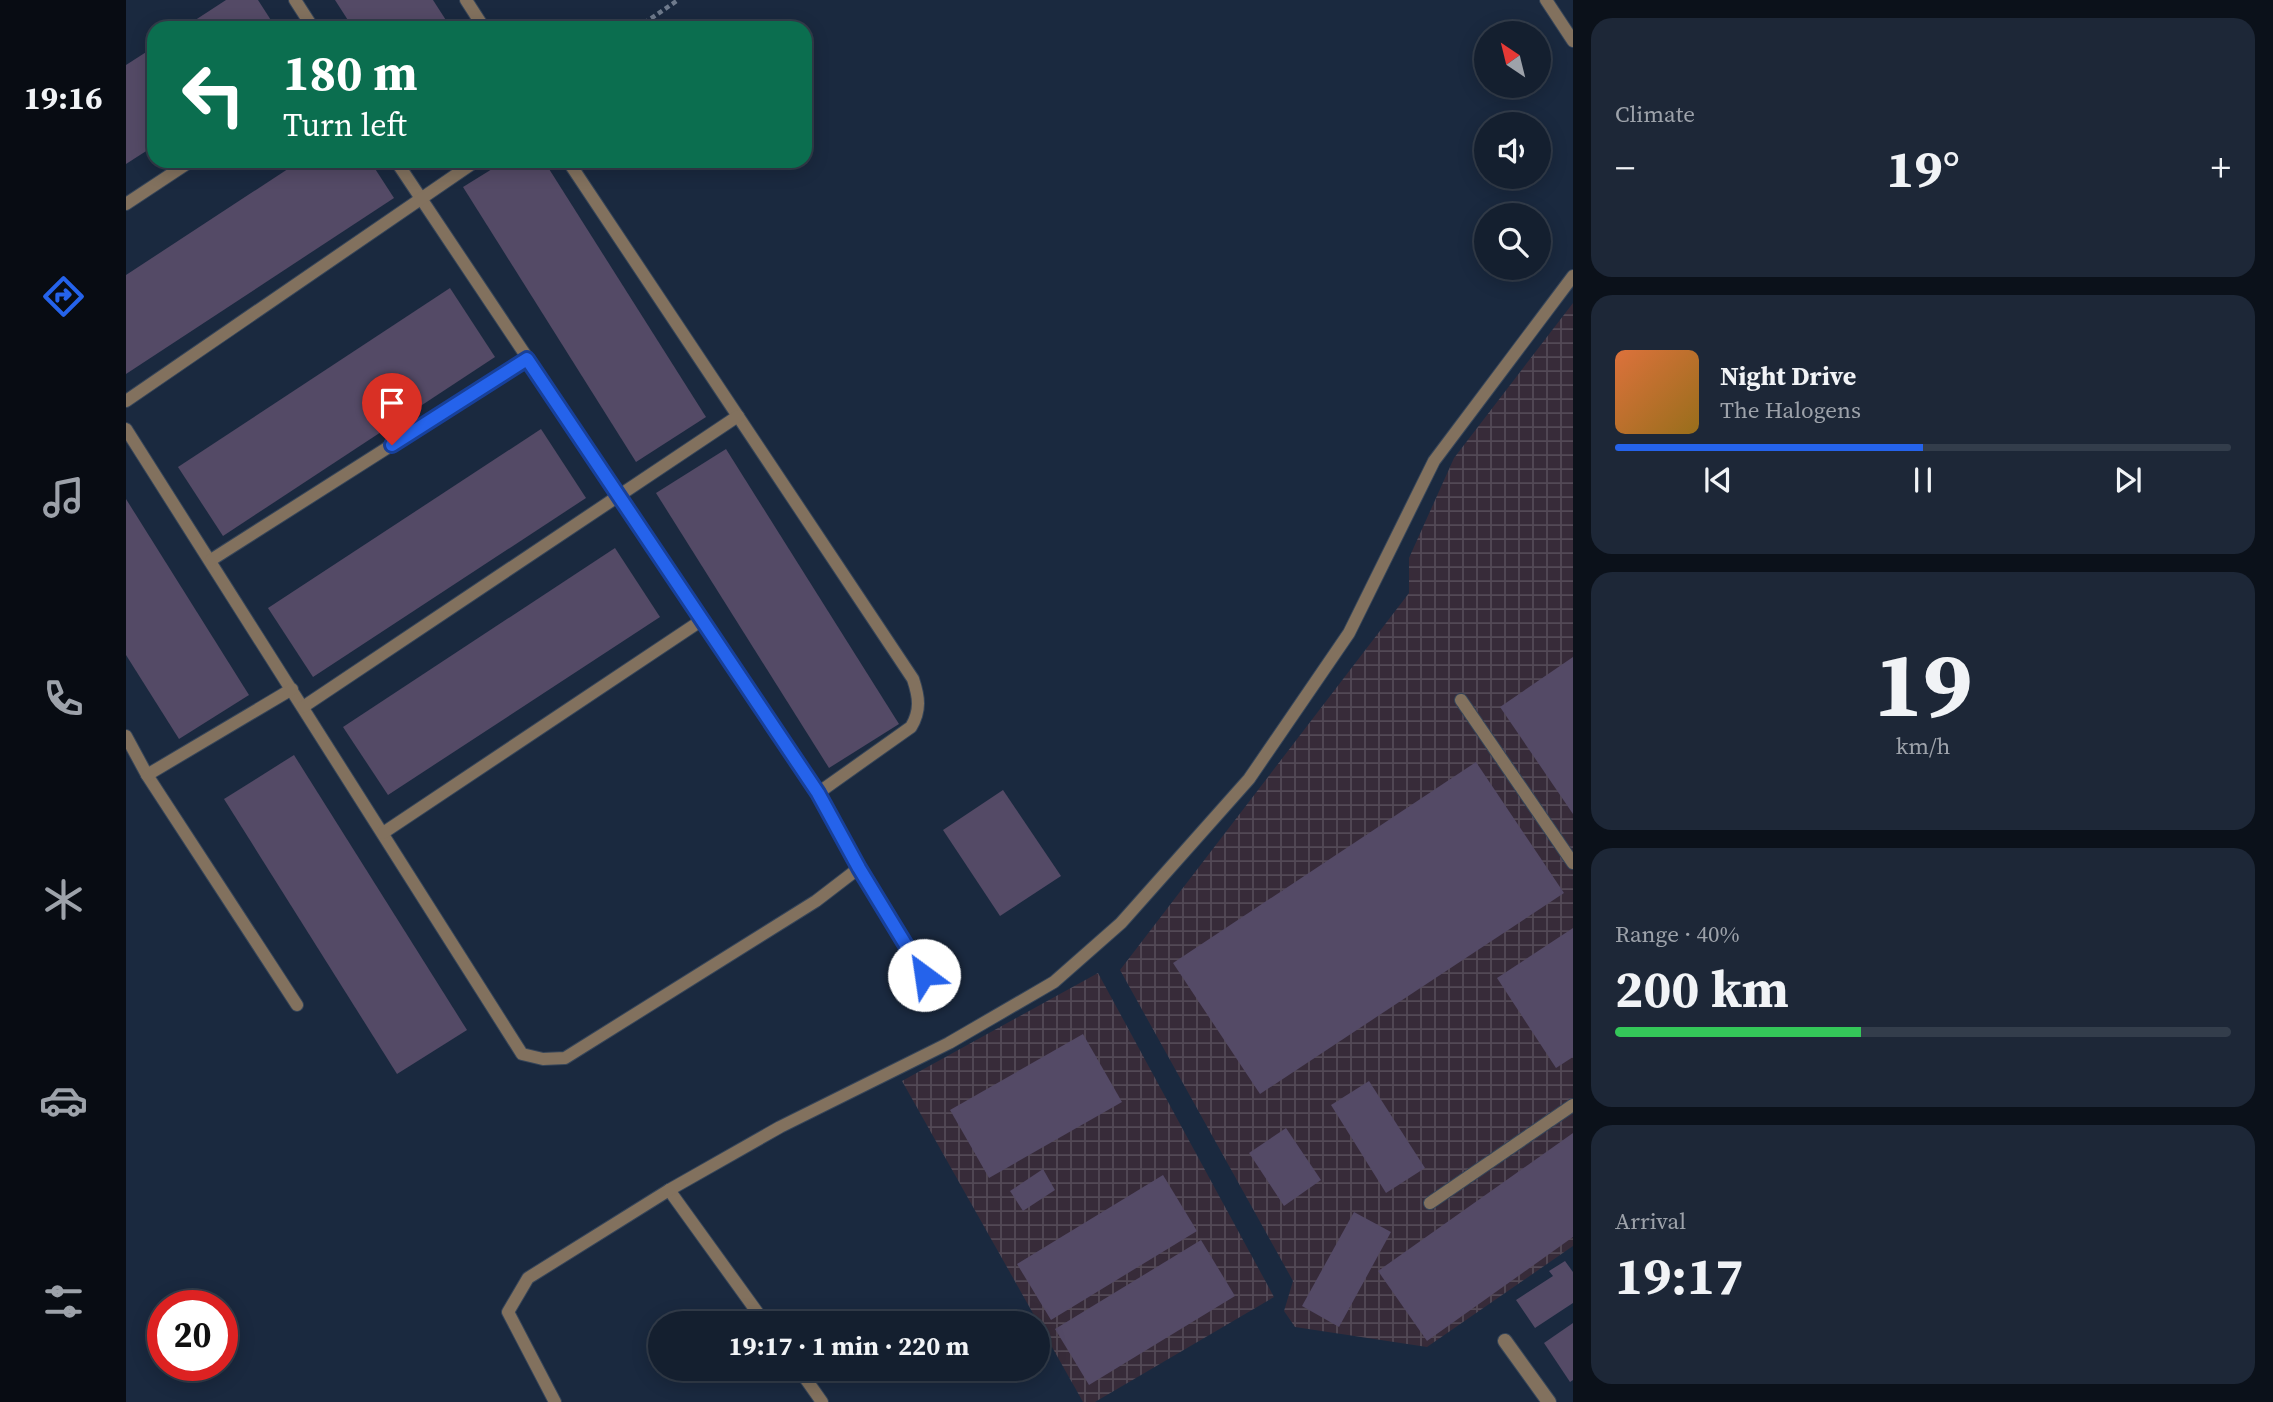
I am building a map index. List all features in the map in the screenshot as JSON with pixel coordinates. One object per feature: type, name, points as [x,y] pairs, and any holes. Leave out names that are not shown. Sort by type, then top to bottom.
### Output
[{"type":"street","points":[[1505,1341],[1549,1402]]},
{"type":"lane","points":[[295,0],[308,21]]},
{"type":"lane","points":[[467,0],[480,21]]},
{"type":"lane","points":[[1546,0],[1573,41]]},
{"type":"lane","points":[[126,204],[180,168]]},
{"type":"lane","points":[[400,168],[818,793],[859,868],[924,975]]},
{"type":"lane","points":[[126,401],[466,168]]},
{"type":"lane","points":[[573,168],[913,679],[919,699],[917,717],[911,727],[818,793]]},
{"type":"lane","points":[[555,1402],[508,1312],[528,1278],[669,1190],[780,1127],[949,1043],[1054,982],[1121,923],[1249,779],[1349,633],[1434,461],[1573,276]]},
{"type":"lane","points":[[211,560],[527,359]]},
{"type":"lane","points":[[303,707],[738,416]]},
{"type":"lane","points":[[126,429],[522,1054],[543,1059],[565,1058],[816,901],[859,868]]},
{"type":"lane","points":[[383,833],[702,620]]},
{"type":"lane","points":[[147,775],[292,688]]},
{"type":"lane","points":[[1461,700],[1573,863]]},
{"type":"lane","points":[[126,737],[147,775],[297,1005]]},
{"type":"lane","points":[[1430,1203],[1573,1105]]},
{"type":"lane","points":[[669,1190],[756,1311]]},
{"type":"lane","points":[[807,1381],[822,1402]]},
{"type":"path","points":[[647,21],[678,0]]},
{"type":"shaded area","points":[[1573,303],[1573,1246],[1427,1347],[1295,1327],[1284,1311],[1293,1281],[1120,970],[1409,593],[1409,558],[1454,458]]},
{"type":"shaded area","points":[[1098,973],[1274,1297],[1095,1402],[1083,1402],[1050,1343],[1050,1311],[1032,1311],[902,1081]]},
{"type":"building","points":[[226,0],[258,0],[272,21],[194,21]]},
{"type":"building","points":[[335,0],[433,0],[446,21],[348,21]]},
{"type":"building","points":[[147,52],[147,150],[126,164],[126,65]]},
{"type":"building","points":[[289,168],[375,168],[394,198],[126,374],[126,275]]},
{"type":"building","points":[[494,168],[548,168],[706,417],[636,462],[463,187]]},
{"type":"building","points":[[450,288],[495,357],[223,536],[178,467]]},
{"type":"building","points":[[541,429],[586,498],[313,677],[268,608]]},
{"type":"building","points":[[726,449],[899,724],[829,768],[656,493]]},
{"type":"building","points":[[126,499],[249,695],[179,739],[126,655]]},
{"type":"building","points":[[615,548],[660,617],[388,795],[343,727]]},
{"type":"building","points":[[1573,657],[1573,814],[1500,707]]},
{"type":"building","points":[[294,755],[467,1030],[397,1074],[224,799]]},
{"type":"building","points":[[1476,762],[1564,893],[1260,1094],[1173,963]]},
{"type":"building","points":[[1003,790],[1061,876],[1000,916],[943,830]]},
{"type":"building","points":[[1573,928],[1573,1057],[1556,1068],[1497,978]]},
{"type":"building","points":[[1083,1034],[1122,1102],[989,1178],[950,1110]]},
{"type":"building","points":[[1369,1081],[1425,1168],[1386,1193],[1331,1105]]},
{"type":"building","points":[[1286,1128],[1321,1180],[1284,1206],[1249,1153]]},
{"type":"building","points":[[1573,1133],[1573,1237],[1427,1341],[1378,1271]]},
{"type":"building","points":[[1043,1169],[1055,1190],[1023,1211],[1010,1191]]},
{"type":"building","points":[[1163,1175],[1197,1231],[1051,1320],[1050,1311],[1046,1311],[1017,1264]]},
{"type":"building","points":[[1354,1212],[1391,1232],[1339,1327],[1302,1306]]},
{"type":"building","points":[[1201,1240],[1235,1296],[1089,1385],[1055,1329]]},
{"type":"building","points":[[1565,1261],[1573,1272],[1573,1303],[1535,1328],[1516,1300],[1553,1276],[1549,1271]]},
{"type":"building","points":[[1573,1323],[1573,1380],[1570,1382],[1544,1343]]},
{"type":"route","points":[[392,445],[527,359],[818,793],[859,868],[924,975]]}]
